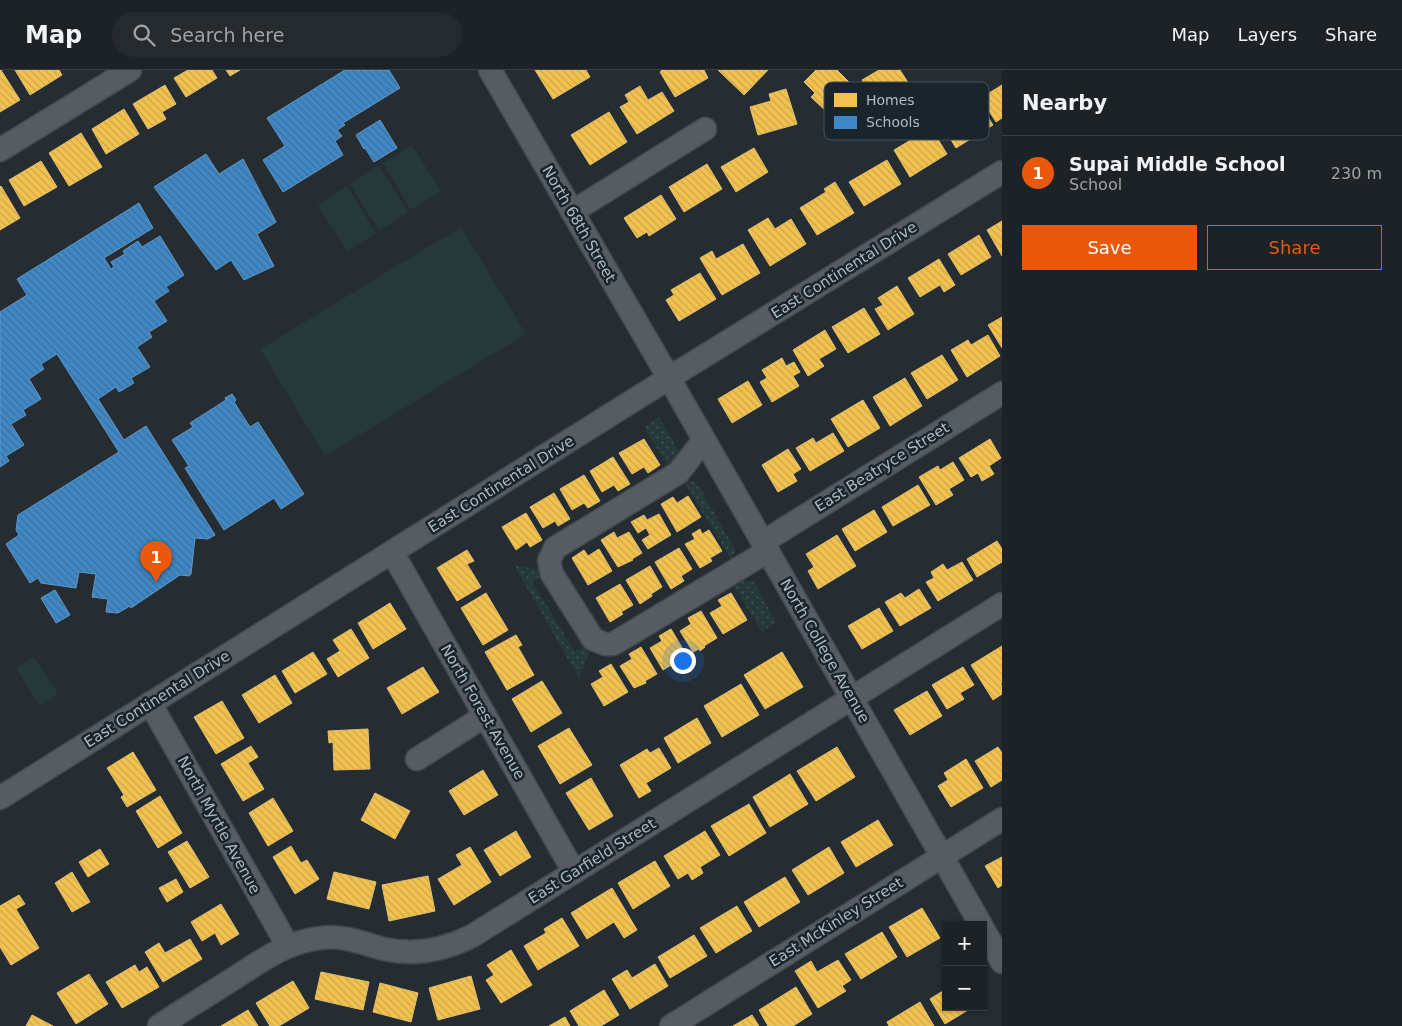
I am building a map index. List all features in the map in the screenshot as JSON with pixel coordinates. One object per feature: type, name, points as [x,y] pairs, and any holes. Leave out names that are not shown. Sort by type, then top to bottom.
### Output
[{"type":"street","points":[[0,150],[130,70]]},
{"type":"street","name":"North 68th Street","points":[[490,70],[669,378]]},
{"type":"street","points":[[572,212],[705,129]]},
{"type":"street","name":"East Continental Drive","points":[[0,798],[669,378],[1002,172]]},
{"type":"street","name":"North College Avenue","points":[[669,378],[979,921]]},
{"type":"street","name":"East Beatryce Street","points":[[678,473],[560,543],[549,560],[550,568],[558,583],[588,633],[598,642],[612,644],[619,641],[1002,393]]},
{"type":"street","points":[[678,473],[704,440]]},
{"type":"street","points":[[678,473],[701,468],[721,470]]},
{"type":"street","name":"North Forest Avenue","points":[[392,552],[574,872]]},
{"type":"street","name":"East Garfield Street","points":[[159,1026],[288,946],[309,940],[335,937],[410,952],[436,950],[472,936],[1002,604]]},
{"type":"street","name":"North Myrtle Avenue","points":[[150,703],[288,946]]},
{"type":"street","points":[[417,759],[485,716]]},
{"type":"street","name":"East McKinley Street","points":[[671,1026],[1002,819]]},
{"type":"street","points":[[987,936],[1002,962]]},
{"type":"green space","points":[[412,145],[441,191],[411,210],[383,163]]},
{"type":"green space","points":[[379,166],[408,212],[379,231],[350,184]]},
{"type":"green space","points":[[347,186],[376,233],[347,251],[318,205]]},
{"type":"green space","points":[[461,227],[526,334],[325,456],[260,349]]},
{"type":"green space","points":[[659,417],[678,450],[674,465],[669,468],[644,427]]},
{"type":"green space","points":[[683,480],[697,483],[735,549],[732,561]]},
{"type":"green space","points":[[514,565],[542,570],[543,575],[532,582],[575,652],[587,645],[591,648],[579,678]]},
{"type":"green space","points":[[739,579],[754,582],[776,622],[762,632],[732,583]]},
{"type":"green space","points":[[34,657],[58,694],[40,706],[16,668]]},
{"type":"building: Homes","points":[[15,70],[59,70],[62,75],[30,95]]},
{"type":"building: Homes","points":[[188,70],[212,70],[217,78],[186,97],[174,78]]},
{"type":"building: Homes","points":[[226,70],[240,70],[230,76]]},
{"type":"building: Homes","points":[[535,70],[586,70],[590,77],[553,99]]},
{"type":"building: Homes","points":[[662,70],[704,70],[708,78],[675,97],[660,72]]},
{"type":"building: Homes","points":[[718,70],[768,70],[744,95]]},
{"type":"building: Homes","points":[[816,70],[837,70],[849,82],[824,82],[824,109],[811,97],[815,93],[804,82]]},
{"type":"building: Homes","points":[[879,70],[900,70],[908,82],[863,82],[862,80]]},
{"type":"building: Homes","points":[[0,71],[20,100],[0,112]]},
{"type":"building: Homes","points":[[165,85],[176,104],[162,112],[166,119],[148,129],[133,104]]},
{"type":"building: Homes","points":[[1002,85],[1002,118],[996,122],[989,111],[989,93]]},
{"type":"building: Homes","points":[[640,86],[648,100],[662,92],[674,111],[637,134],[620,107],[629,102],[625,95]]},
{"type":"building: Homes","points":[[786,89],[797,124],[758,135],[750,107],[771,101],[769,94]]},
{"type":"building: Homes","points":[[124,109],[139,134],[106,154],[92,129]]},
{"type":"building: Homes","points":[[609,112],[627,142],[590,165],[571,135]]},
{"type":"building: Homes","points":[[989,119],[993,125],[989,127]]},
{"type":"building: Homes","points":[[81,133],[102,167],[69,186],[49,153]]},
{"type":"building: Homes","points":[[911,140],[938,140],[947,154],[910,177],[894,150]]},
{"type":"building: Homes","points":[[951,140],[969,140],[956,148]]},
{"type":"building: Homes","points":[[754,148],[768,172],[736,192],[721,167]]},
{"type":"building: Homes","points":[[887,160],[901,184],[864,206],[849,182]]},
{"type":"building: Homes","points":[[41,161],[57,187],[24,206],[9,180]]},
{"type":"building: Homes","points":[[707,164],[722,189],[684,212],[669,187]]},
{"type":"building: Homes","points":[[835,182],[854,213],[817,235],[800,208],[826,192],[824,189]]},
{"type":"building: Homes","points":[[0,187],[20,218],[0,230]]},
{"type":"building: Homes","points":[[661,195],[676,219],[649,236],[647,232],[637,238],[624,218]]},
{"type":"building: Homes","points":[[768,218],[775,229],[791,219],[806,244],[770,266],[748,230]]},
{"type":"building: Homes","points":[[1002,221],[1002,256],[987,230]]},
{"type":"building: Homes","points":[[979,235],[991,257],[961,275],[948,254]]},
{"type":"building: Homes","points":[[743,244],[760,273],[722,295],[700,258],[712,251],[716,259]]},
{"type":"building: Homes","points":[[939,259],[955,285],[944,292],[940,285],[920,297],[908,278]]},
{"type":"building: Homes","points":[[700,273],[716,299],[679,321],[666,300],[674,295],[671,290]]},
{"type":"building: Homes","points":[[897,286],[914,314],[888,330],[875,309],[883,305],[878,298]]},
{"type":"building: Homes","points":[[864,308],[880,334],[848,353],[832,327]]},
{"type":"building: Homes","points":[[1002,317],[1002,348],[988,325]]},
{"type":"building: Homes","points":[[825,330],[836,349],[819,359],[824,366],[808,376],[793,350]]},
{"type":"building: Homes","points":[[988,335],[1000,356],[967,377],[951,350],[968,340],[971,345]]},
{"type":"building: Homes","points":[[942,355],[958,380],[927,399],[911,373]]},
{"type":"building: Homes","points":[[782,358],[786,366],[794,362],[800,372],[793,376],[799,386],[772,402],[760,382],[767,378],[762,370]]},
{"type":"building: Homes","points":[[905,378],[922,406],[890,426],[873,397]]},
{"type":"building: Homes","points":[[748,381],[762,405],[732,423],[718,399]]},
{"type":"building: Homes","points":[[863,400],[880,428],[848,447],[831,419]]},
{"type":"building: Homes","points":[[833,433],[844,451],[810,471],[796,448],[813,438],[816,443]]},
{"type":"building: Homes","points":[[644,439],[660,465],[648,473],[644,467],[632,474],[619,453]]},
{"type":"building: Homes","points":[[990,439],[1001,458],[989,466],[994,474],[982,481],[978,473],[971,477],[959,458]]},
{"type":"building: Homes","points":[[788,449],[801,469],[793,474],[797,481],[778,492],[762,465]]},
{"type":"building: Homes","points":[[613,457],[630,484],[618,491],[614,485],[602,492],[590,471]]},
{"type":"building: Homes","points":[[953,462],[964,480],[949,489],[953,495],[936,505],[919,477],[938,466],[940,470]]},
{"type":"building: Homes","points":[[584,475],[600,501],[588,508],[584,503],[572,510],[560,489]]},
{"type":"building: Homes","points":[[918,485],[930,505],[893,526],[882,507]]},
{"type":"building: Homes","points":[[554,493],[570,519],[558,526],[555,521],[543,528],[530,507]]},
{"type":"building: Homes","points":[[688,496],[701,517],[677,532],[661,504],[673,497],[677,503]]},
{"type":"building: Homes","points":[[874,510],[887,532],[855,551],[842,529]]},
{"type":"building: Homes","points":[[526,513],[542,540],[530,547],[527,542],[516,550],[502,527]]},
{"type":"building: Homes","points":[[659,514],[671,535],[648,549],[642,540],[650,535],[646,528],[638,533],[631,522],[644,515],[647,520]]},
{"type":"building: Homes","points":[[700,529],[702,534],[709,530],[722,551],[710,558],[712,561],[700,568],[685,544],[695,539],[692,534]]},
{"type":"building: Homes","points":[[614,532],[617,538],[629,532],[642,553],[633,560],[618,567],[601,540]]},
{"type":"building: Homes","points":[[837,535],[856,566],[818,589],[808,571],[814,567],[806,554]]},
{"type":"building: Homes","points":[[997,541],[1002,549],[1002,562],[977,577],[967,559]]},
{"type":"building: Homes","points":[[679,548],[692,569],[681,576],[684,581],[671,589],[655,562]]},
{"type":"building: Homes","points":[[599,549],[612,571],[588,585],[572,558],[584,550],[588,556]]},
{"type":"building: Homes","points":[[467,550],[474,561],[467,564],[481,587],[457,601],[437,568]]},
{"type":"building: Homes","points":[[962,562],[973,580],[938,601],[926,582],[934,578],[931,572],[943,564],[947,570]]},
{"type":"building: Homes","points":[[650,566],[662,587],[640,604],[626,580]]},
{"type":"building: Homes","points":[[620,584],[633,605],[621,612],[623,614],[610,622],[596,598]]},
{"type":"building: Homes","points":[[919,589],[931,608],[900,626],[885,602],[901,593],[905,598]]},
{"type":"building: Homes","points":[[486,593],[508,630],[483,645],[461,608]]},
{"type":"building: Homes","points":[[731,593],[747,620],[723,634],[710,613],[722,606],[718,600]]},
{"type":"building: Homes","points":[[390,603],[406,629],[373,649],[358,623]]},
{"type":"building: Homes","points":[[879,608],[893,631],[862,649],[848,626]]},
{"type":"building: Homes","points":[[701,611],[717,638],[704,646],[700,651],[699,649],[693,652],[680,631],[691,624],[688,618]]},
{"type":"building: Homes","points":[[351,629],[369,658],[338,677],[327,659],[340,651],[333,640]]},
{"type":"building: Homes","points":[[671,629],[687,656],[674,666],[673,664],[663,670],[650,648],[662,641],[659,636]]},
{"type":"building: Homes","points":[[516,635],[522,645],[518,647],[534,675],[507,690],[485,652]]},
{"type":"building: Homes","points":[[1002,646],[1002,694],[993,700],[971,665]]},
{"type":"building: Homes","points":[[641,647],[657,674],[645,681],[646,683],[634,688],[620,666],[632,659],[629,654]]},
{"type":"building: Homes","points":[[313,652],[327,674],[295,693],[282,671]]},
{"type":"building: Homes","points":[[782,652],[803,687],[765,709],[744,675]]},
{"type":"building: Homes","points":[[611,664],[628,692],[604,706],[591,684],[603,677],[599,671]]},
{"type":"building: Homes","points":[[423,667],[439,692],[402,714],[387,688]]},
{"type":"building: Homes","points":[[963,667],[974,685],[960,693],[964,699],[947,709],[932,685]]},
{"type":"building: Homes","points":[[275,675],[292,703],[259,723],[242,695]]},
{"type":"building: Homes","points":[[542,681],[562,713],[531,732],[512,699]]},
{"type":"building: Homes","points":[[741,684],[759,715],[722,737],[704,706]]},
{"type":"building: Homes","points":[[927,691],[942,716],[910,735],[894,710]]},
{"type":"building: Homes","points":[[222,701],[244,738],[216,754],[194,717]]},
{"type":"building: Homes","points":[[697,718],[711,743],[678,763],[664,738]]},
{"type":"building: Homes","points":[[569,728],[592,765],[560,784],[538,746]]},
{"type":"building: Homes","points":[[368,729],[370,769],[334,770],[333,742],[329,743],[328,731]]},
{"type":"building: Homes","points":[[251,746],[258,757],[248,763],[264,789],[243,801],[221,764]]},
{"type":"building: Homes","points":[[837,747],[855,777],[816,801],[797,771]]},
{"type":"building: Homes","points":[[998,747],[1002,753],[1002,780],[991,787],[975,761]]},
{"type":"building: Homes","points":[[659,748],[671,768],[646,783],[651,791],[639,798],[620,765],[647,749],[650,753]]},
{"type":"building: Homes","points":[[133,752],[156,790],[127,807],[121,797],[124,795],[107,768]]},
{"type":"building: Homes","points":[[966,759],[983,788],[951,807],[938,786],[948,780],[944,773]]},
{"type":"building: Homes","points":[[483,770],[498,795],[464,815],[449,791]]},
{"type":"building: Homes","points":[[790,774],[808,804],[770,827],[753,797]]},
{"type":"building: Homes","points":[[591,778],[613,816],[589,830],[566,793]]},
{"type":"building: Homes","points":[[375,793],[410,811],[395,839],[361,820]]},
{"type":"building: Homes","points":[[160,796],[182,833],[158,848],[136,811]]},
{"type":"building: Homes","points":[[273,798],[293,831],[268,846],[249,813]]},
{"type":"building: Homes","points":[[749,804],[766,833],[729,856],[711,826]]},
{"type":"building: Homes","points":[[878,820],[893,845],[856,867],[841,842]]},
{"type":"building: Homes","points":[[516,831],[531,857],[500,876],[484,850]]},
{"type":"building: Homes","points":[[705,831],[720,855],[700,867],[703,873],[692,880],[688,873],[678,879],[664,856]]},
{"type":"building: Homes","points":[[187,841],[209,877],[190,888],[168,852]]},
{"type":"building: Homes","points":[[291,846],[301,863],[307,860],[319,879],[295,894],[273,857]]},
{"type":"building: Homes","points":[[470,847],[491,882],[454,905],[438,879],[462,865],[456,855]]},
{"type":"building: Homes","points":[[829,847],[844,873],[808,895],[792,870]]},
{"type":"building: Homes","points":[[100,849],[109,864],[88,877],[79,862]]},
{"type":"building: Homes","points":[[1002,857],[1002,885],[998,888],[985,866]]},
{"type":"building: Homes","points":[[655,861],[670,886],[633,909],[618,883]]},
{"type":"building: Homes","points":[[72,872],[90,902],[72,912],[55,883]]},
{"type":"building: Homes","points":[[334,872],[376,882],[369,909],[327,899]]},
{"type":"building: Homes","points":[[428,876],[435,911],[389,921],[382,885]]},
{"type":"building: Homes","points":[[785,877],[800,902],[759,927],[744,902]]},
{"type":"building: Homes","points":[[176,879],[183,892],[167,902],[159,888]]},
{"type":"building: Homes","points":[[612,888],[637,930],[624,938],[614,922],[587,939],[571,913]]},
{"type":"building: Homes","points":[[19,895],[25,904],[16,909],[39,948],[11,965],[0,947],[0,906]]},
{"type":"building: Homes","points":[[221,904],[239,934],[221,945],[215,933],[202,941],[191,922]]},
{"type":"building: Homes","points":[[737,906],[752,931],[716,953],[700,928]]},
{"type":"building: Homes","points":[[922,908],[940,938],[907,957],[889,927]]},
{"type":"building: Homes","points":[[562,918],[579,946],[538,970],[524,946],[546,933],[544,929]]},
{"type":"building: Homes","points":[[882,932],[897,957],[861,979],[845,954]]},
{"type":"building: Homes","points":[[694,935],[707,956],[670,978],[658,957]]},
{"type":"building: Homes","points":[[190,939],[202,959],[163,982],[145,952],[159,943],[165,953]]},
{"type":"building: Homes","points":[[511,950],[532,985],[501,1003],[486,980],[494,975],[487,965]]},
{"type":"building: Homes","points":[[838,960],[851,980],[842,986],[846,991],[818,1008],[795,971],[811,961],[817,972]]},
{"type":"building: Homes","points":[[655,964],[668,986],[630,1009],[612,979],[627,970],[632,978]]},
{"type":"building: Homes","points":[[135,965],[139,972],[147,967],[159,987],[122,1008],[106,982]]},
{"type":"building: Homes","points":[[321,972],[369,982],[363,1010],[315,999]]},
{"type":"building: Homes","points":[[89,974],[108,1004],[76,1024],[57,993]]},
{"type":"building: Homes","points":[[471,976],[480,1009],[438,1020],[429,988]]},
{"type":"building: Homes","points":[[293,981],[309,1008],[279,1026],[270,1026],[256,1003]]},
{"type":"building: Homes","points":[[380,983],[418,993],[411,1022],[373,1012]]},
{"type":"building: Homes","points":[[796,987],[812,1014],[793,1026],[768,1026],[759,1010]]},
{"type":"building: Homes","points":[[604,990],[619,1015],[601,1026],[579,1026],[570,1011]]},
{"type":"building: Homes","points":[[942,992],[942,1011],[966,1011],[945,1024],[930,999]]},
{"type":"building: Homes","points":[[920,1002],[934,1026],[889,1026],[887,1022]]},
{"type":"building: Homes","points":[[248,1010],[258,1026],[221,1026]]},
{"type":"building: Homes","points":[[32,1015],[53,1026],[26,1026]]},
{"type":"building: Homes","points":[[752,1015],[759,1026],[733,1026]]},
{"type":"building: Homes","points":[[565,1017],[570,1026],[549,1026]]},
{"type":"building: Schools","points":[[345,70],[389,70],[400,88],[343,123],[345,125],[337,130],[342,136],[335,141],[343,155],[283,192],[263,160],[285,146],[267,118]]},
{"type":"building: Schools","points":[[380,120],[397,148],[374,162],[356,135]]},
{"type":"building: Schools","points":[[206,154],[219,174],[243,159],[276,222],[257,234],[274,266],[244,280],[231,260],[216,270],[154,187]]},
{"type":"building: Schools","points":[[139,203],[153,228],[104,258],[111,269],[114,267],[111,262],[125,254],[123,251],[138,241],[142,247],[160,236],[184,275],[166,287],[169,291],[154,301],[167,321],[149,332],[152,337],[137,347],[150,367],[131,378],[134,383],[119,392],[116,387],[98,399],[124,440],[146,426],[215,535],[208,539],[195,538],[191,574],[189,576],[180,575],[131,608],[130,606],[118,613],[106,612],[108,599],[92,597],[96,574],[79,572],[76,588],[41,583],[38,578],[30,583],[6,544],[19,535],[16,530],[18,515],[119,452],[57,354],[41,364],[44,369],[29,379],[41,399],[23,410],[26,415],[11,424],[24,445],[6,456],[9,461],[0,467],[0,312],[27,295],[17,279]]},
{"type":"building: Schools","points":[[232,394],[236,400],[234,402],[250,427],[258,422],[304,494],[281,509],[274,498],[224,530],[185,468],[189,466],[172,440],[193,427],[190,423],[226,400],[225,398]]},
{"type":"building: Schools","points":[[55,590],[70,615],[56,623],[41,598]]},
{"type":"place","name":"Supai Middle School","points":[[156,582]]}]
